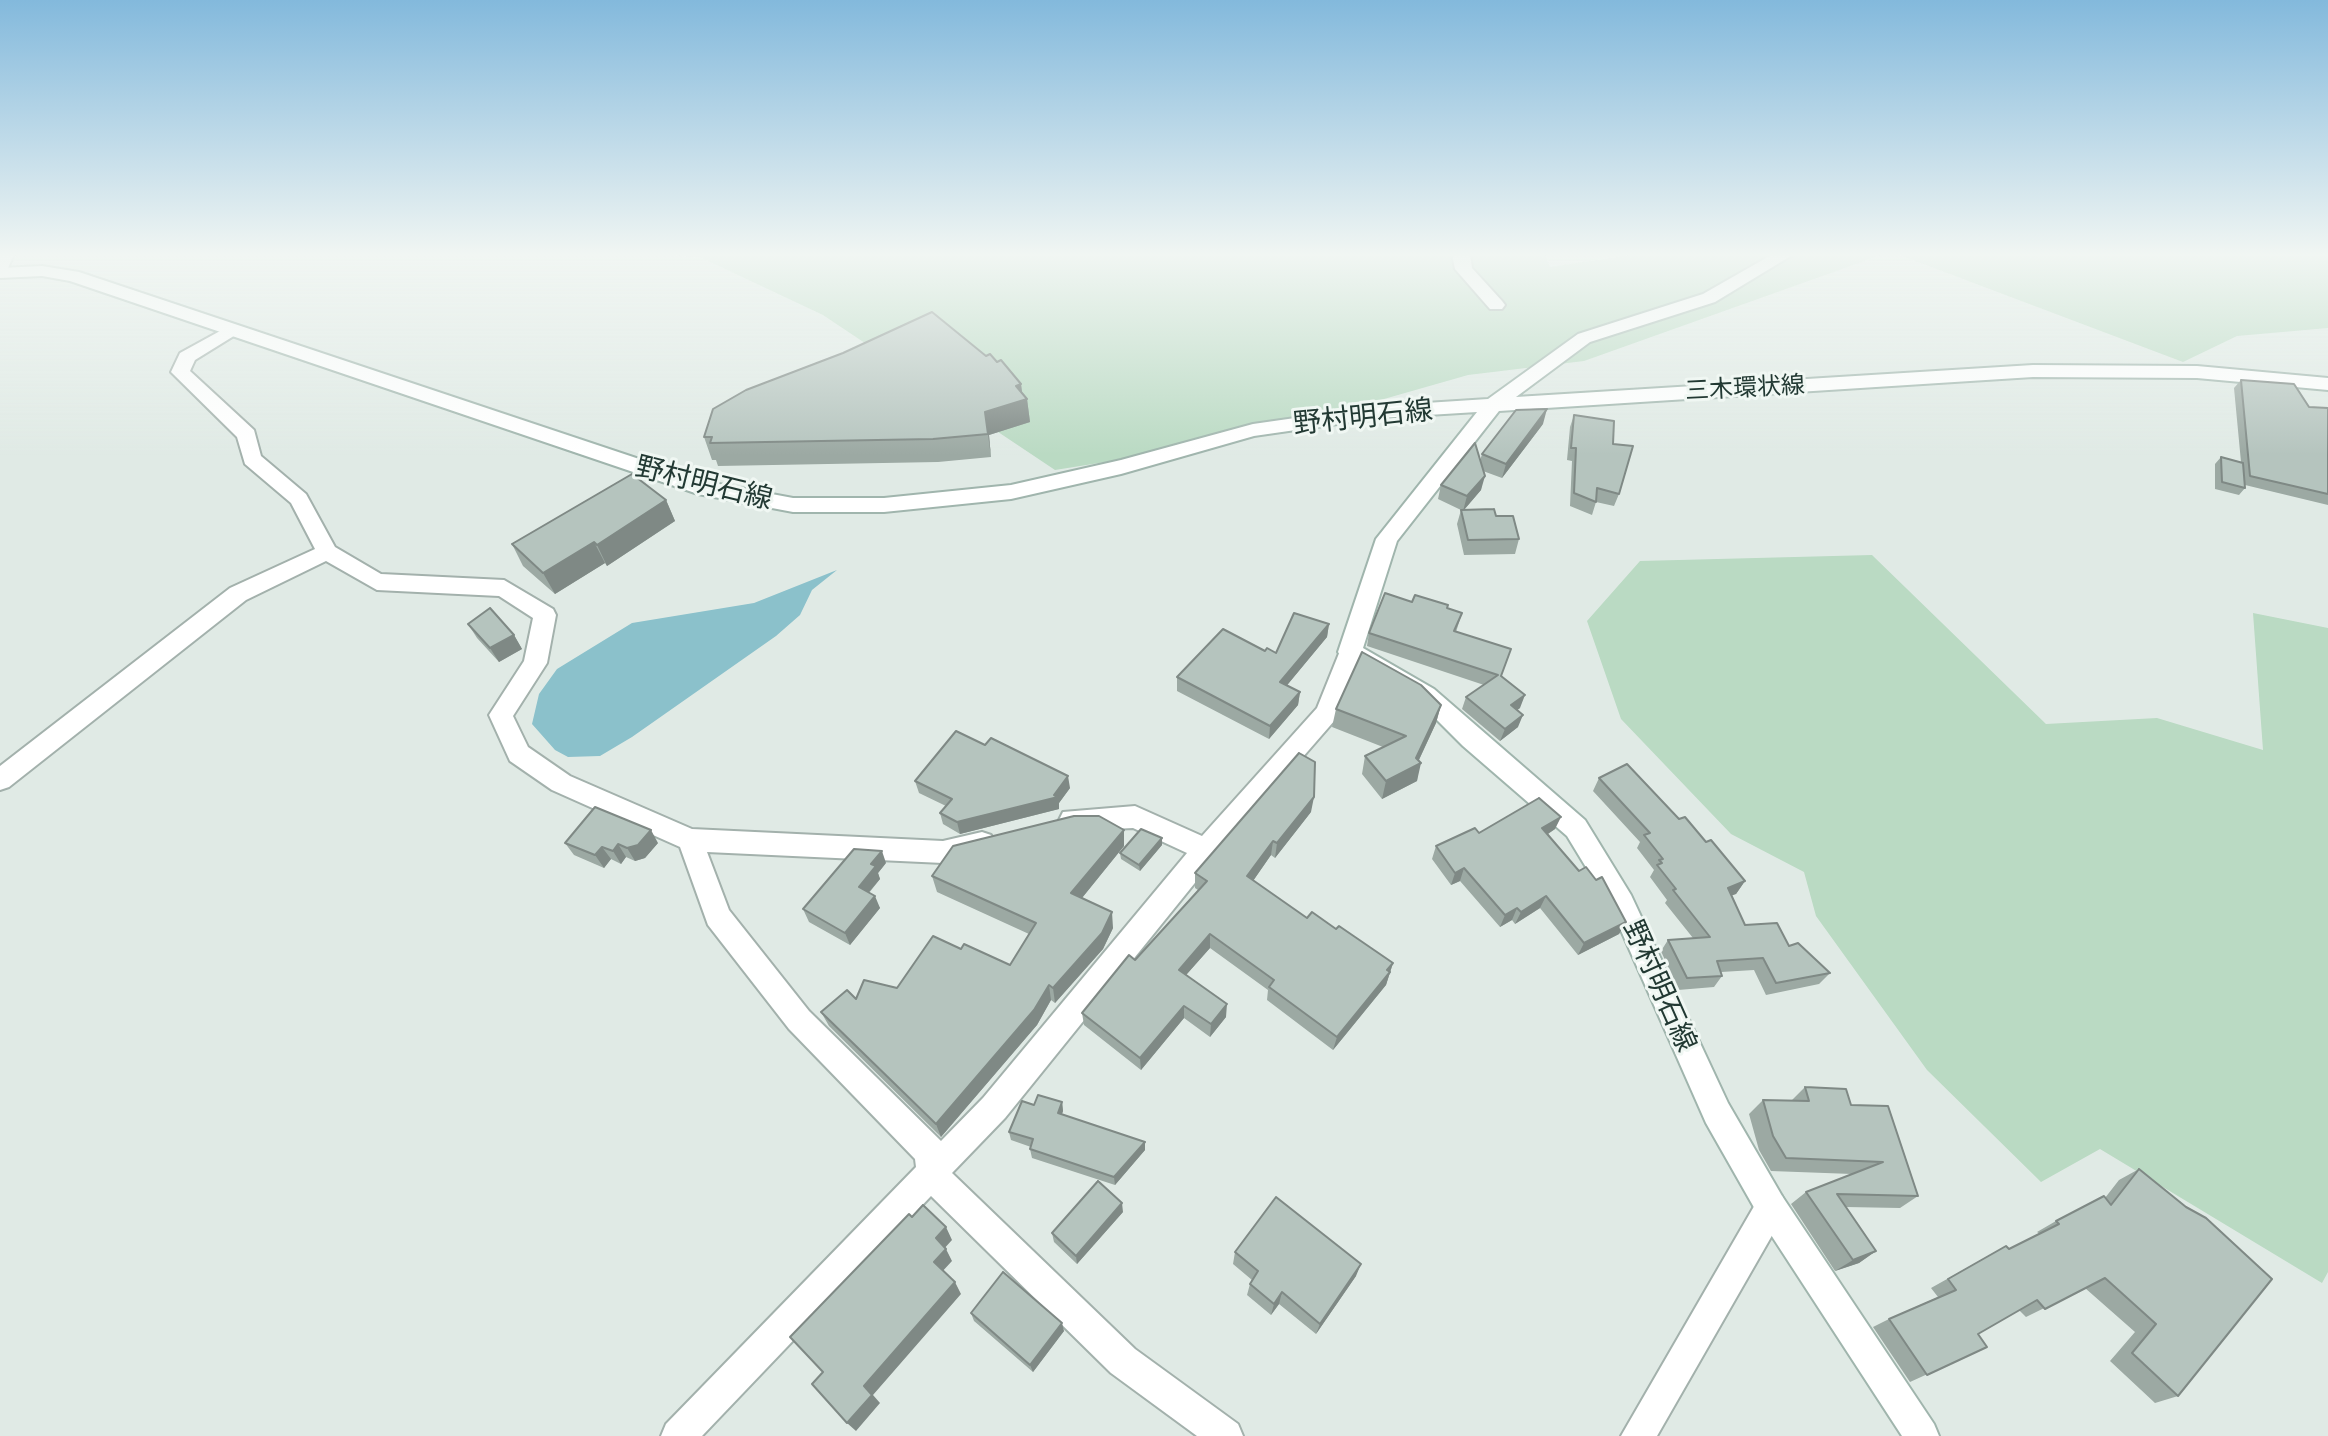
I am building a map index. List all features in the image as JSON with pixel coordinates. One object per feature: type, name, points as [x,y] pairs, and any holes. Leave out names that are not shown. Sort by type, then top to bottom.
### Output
[{"type":"main road","name":"野村明石線","points":[[205,321],[705,489],[793,505],[884,505],[1011,492],[1121,467],[1253,430],[1379,412],[1493,405]]},
{"type":"main road","points":[[1493,405],[1584,338],[1637,321]]},
{"type":"main road","points":[[231,330],[187,357],[180,372],[247,435],[252,459],[299,499],[327,552],[377,582],[504,588],[545,615],[535,663],[501,715],[519,754],[561,783],[690,840],[943,852],[1002,838]]},
{"type":"main road","name":"三木環状線","points":[[1493,405],[2033,371],[2197,372],[2328,384]]},
{"type":"main road","name":"野村明石線","points":[[1493,405],[1387,539],[1350,652],[1426,695],[1472,739],[1576,828],[1622,903],[1717,1113],[1771,1207],[1922,1436]]},
{"type":"main road","points":[[0,780],[238,594],[327,552]]},
{"type":"main road","points":[[678,1436],[994,1108],[1206,850],[1327,713],[1350,652]]},
{"type":"main road","points":[[1046,827],[1075,819],[1135,817],[1206,850]]},
{"type":"main road","points":[[690,840],[718,917],[799,1020],[930,1152],[932,1175],[1123,1361],[1226,1436]]},
{"type":"main road","points":[[1638,1436],[1771,1207]]},
{"type":"green space","points":[[832,321],[1696,321],[1584,361],[1468,375],[1237,441],[1055,470]]},
{"type":"green space","points":[[2074,321],[2328,321],[2328,328],[2237,336],[2183,362]]},
{"type":"green space","points":[[1872,555],[2046,724],[2157,718],[2263,750],[2253,613],[2328,628],[2328,1272],[2322,1283],[2100,1149],[2041,1182],[1927,1070],[1816,916],[1804,872],[1731,834],[1621,719],[1587,621],[1640,561]]},
{"type":"water","points":[[837,570],[812,590],[800,615],[776,636],[600,756],[568,757],[555,750],[532,724],[539,694],[557,669],[632,623],[754,603]]},
{"type":"building","points":[[912,321],[943,321],[986,356],[990,354],[997,362],[1001,360],[1021,384],[1016,386],[1027,399],[985,412],[988,434],[933,439],[710,443],[712,437],[704,437],[713,409],[746,390],[843,353]]},
{"type":"building","points":[[2241,380],[2294,384],[2309,407],[2328,408],[2328,494],[2250,476]]},
{"type":"building","points":[[1547,409],[1506,464],[1482,454],[1516,410]]},
{"type":"building","points":[[1574,415],[1614,421],[1613,444],[1633,446],[1619,494],[1597,488],[1596,502],[1574,493],[1576,448],[1571,448]]},
{"type":"building","points":[[1475,443],[1485,476],[1467,496],[1441,485]]},
{"type":"building","points":[[2221,457],[2243,463],[2245,488],[2222,482]]},
{"type":"building","points":[[632,474],[666,500],[597,545],[594,542],[543,573],[512,544]]},
{"type":"building","points":[[1494,509],[1496,516],[1513,516],[1519,539],[1468,540],[1461,510]]},
{"type":"building","points":[[1385,593],[1412,602],[1415,595],[1448,605],[1447,608],[1462,613],[1454,631],[1511,649],[1501,676],[1525,695],[1511,705],[1523,715],[1505,729],[1466,697],[1498,675],[1369,633]]},
{"type":"building","points":[[490,608],[514,635],[490,648],[468,624]]},
{"type":"building","points":[[1294,613],[1329,624],[1280,682],[1300,692],[1270,726],[1177,677],[1223,629],[1265,651],[1267,648],[1276,653]]},
{"type":"building","points":[[1362,652],[1421,685],[1441,705],[1416,758],[1421,763],[1386,781],[1365,756],[1406,736],[1336,709]]},
{"type":"building","points":[[956,731],[985,745],[991,738],[1068,776],[1054,795],[1058,797],[957,822],[940,813],[952,799],[915,781]]},
{"type":"building","points":[[1299,753],[1315,762],[1314,797],[1277,843],[1273,841],[1247,876],[1307,918],[1312,912],[1336,929],[1339,926],[1393,963],[1387,970],[1390,972],[1337,1037],[1269,987],[1274,980],[1210,934],[1179,970],[1227,1004],[1211,1024],[1184,1006],[1140,1058],[1082,1013],[1129,955],[1135,960],[1207,881],[1195,873]]},
{"type":"building","points":[[1627,764],[1679,819],[1685,817],[1706,842],[1711,840],[1745,881],[1728,888],[1745,925],[1777,923],[1789,946],[1798,943],[1830,973],[1776,983],[1763,958],[1717,961],[1722,976],[1687,978],[1668,940],[1710,937],[1657,865],[1663,859],[1644,835],[1650,833],[1599,778]]},
{"type":"building","points":[[1539,798],[1561,817],[1542,828],[1579,871],[1586,867],[1596,880],[1602,877],[1626,922],[1584,943],[1546,896],[1521,912],[1517,908],[1505,915],[1464,868],[1455,873],[1436,846],[1475,828],[1479,833]]},
{"type":"building","points":[[595,807],[651,830],[638,845],[627,848],[618,844],[613,851],[602,847],[595,855],[565,843]]},
{"type":"building","points":[[1074,816],[1099,816],[1124,830],[1071,893],[1112,912],[1102,933],[1053,988],[1049,985],[1034,1010],[936,1124],[821,1012],[847,990],[856,999],[864,980],[897,988],[933,936],[961,949],[964,944],[1010,965],[1036,923],[932,876],[953,846]]},
{"type":"building","points":[[1141,829],[1162,838],[1139,865],[1120,853]]},
{"type":"building","points":[[854,849],[882,851],[871,864],[876,866],[859,887],[875,896],[845,933],[803,909]]},
{"type":"building","points":[[1805,1087],[1846,1089],[1851,1105],[1888,1106],[1918,1196],[1837,1194],[1876,1251],[1853,1260],[1806,1192],[1883,1162],[1786,1158],[1773,1136],[1763,1100],[1809,1101]]},
{"type":"building","points":[[1038,1095],[1062,1102],[1058,1113],[1145,1142],[1114,1177],[1030,1149],[1033,1139],[1009,1132],[1022,1101],[1034,1105]]},
{"type":"building","points":[[2139,1169],[2186,1207],[2206,1218],[2272,1279],[2178,1396],[2132,1353],[2156,1324],[2105,1278],[2045,1309],[2037,1300],[1978,1334],[1987,1347],[1927,1375],[1889,1319],[1956,1290],[1948,1279],[2006,1246],[2009,1249],[2059,1224],[2056,1221],[2104,1196],[2111,1205]]},
{"type":"building","points":[[1098,1181],[1122,1203],[1076,1256],[1052,1233]]},
{"type":"building","points":[[1276,1197],[1361,1264],[1320,1324],[1282,1292],[1274,1304],[1250,1284],[1258,1271],[1235,1252]]},
{"type":"building","points":[[923,1205],[946,1227],[936,1238],[946,1249],[934,1262],[955,1282],[864,1386],[872,1395],[847,1423],[812,1384],[823,1372],[790,1337],[909,1214],[912,1217]]},
{"type":"building","points":[[1003,1272],[1062,1323],[1030,1365],[971,1313]]}]
